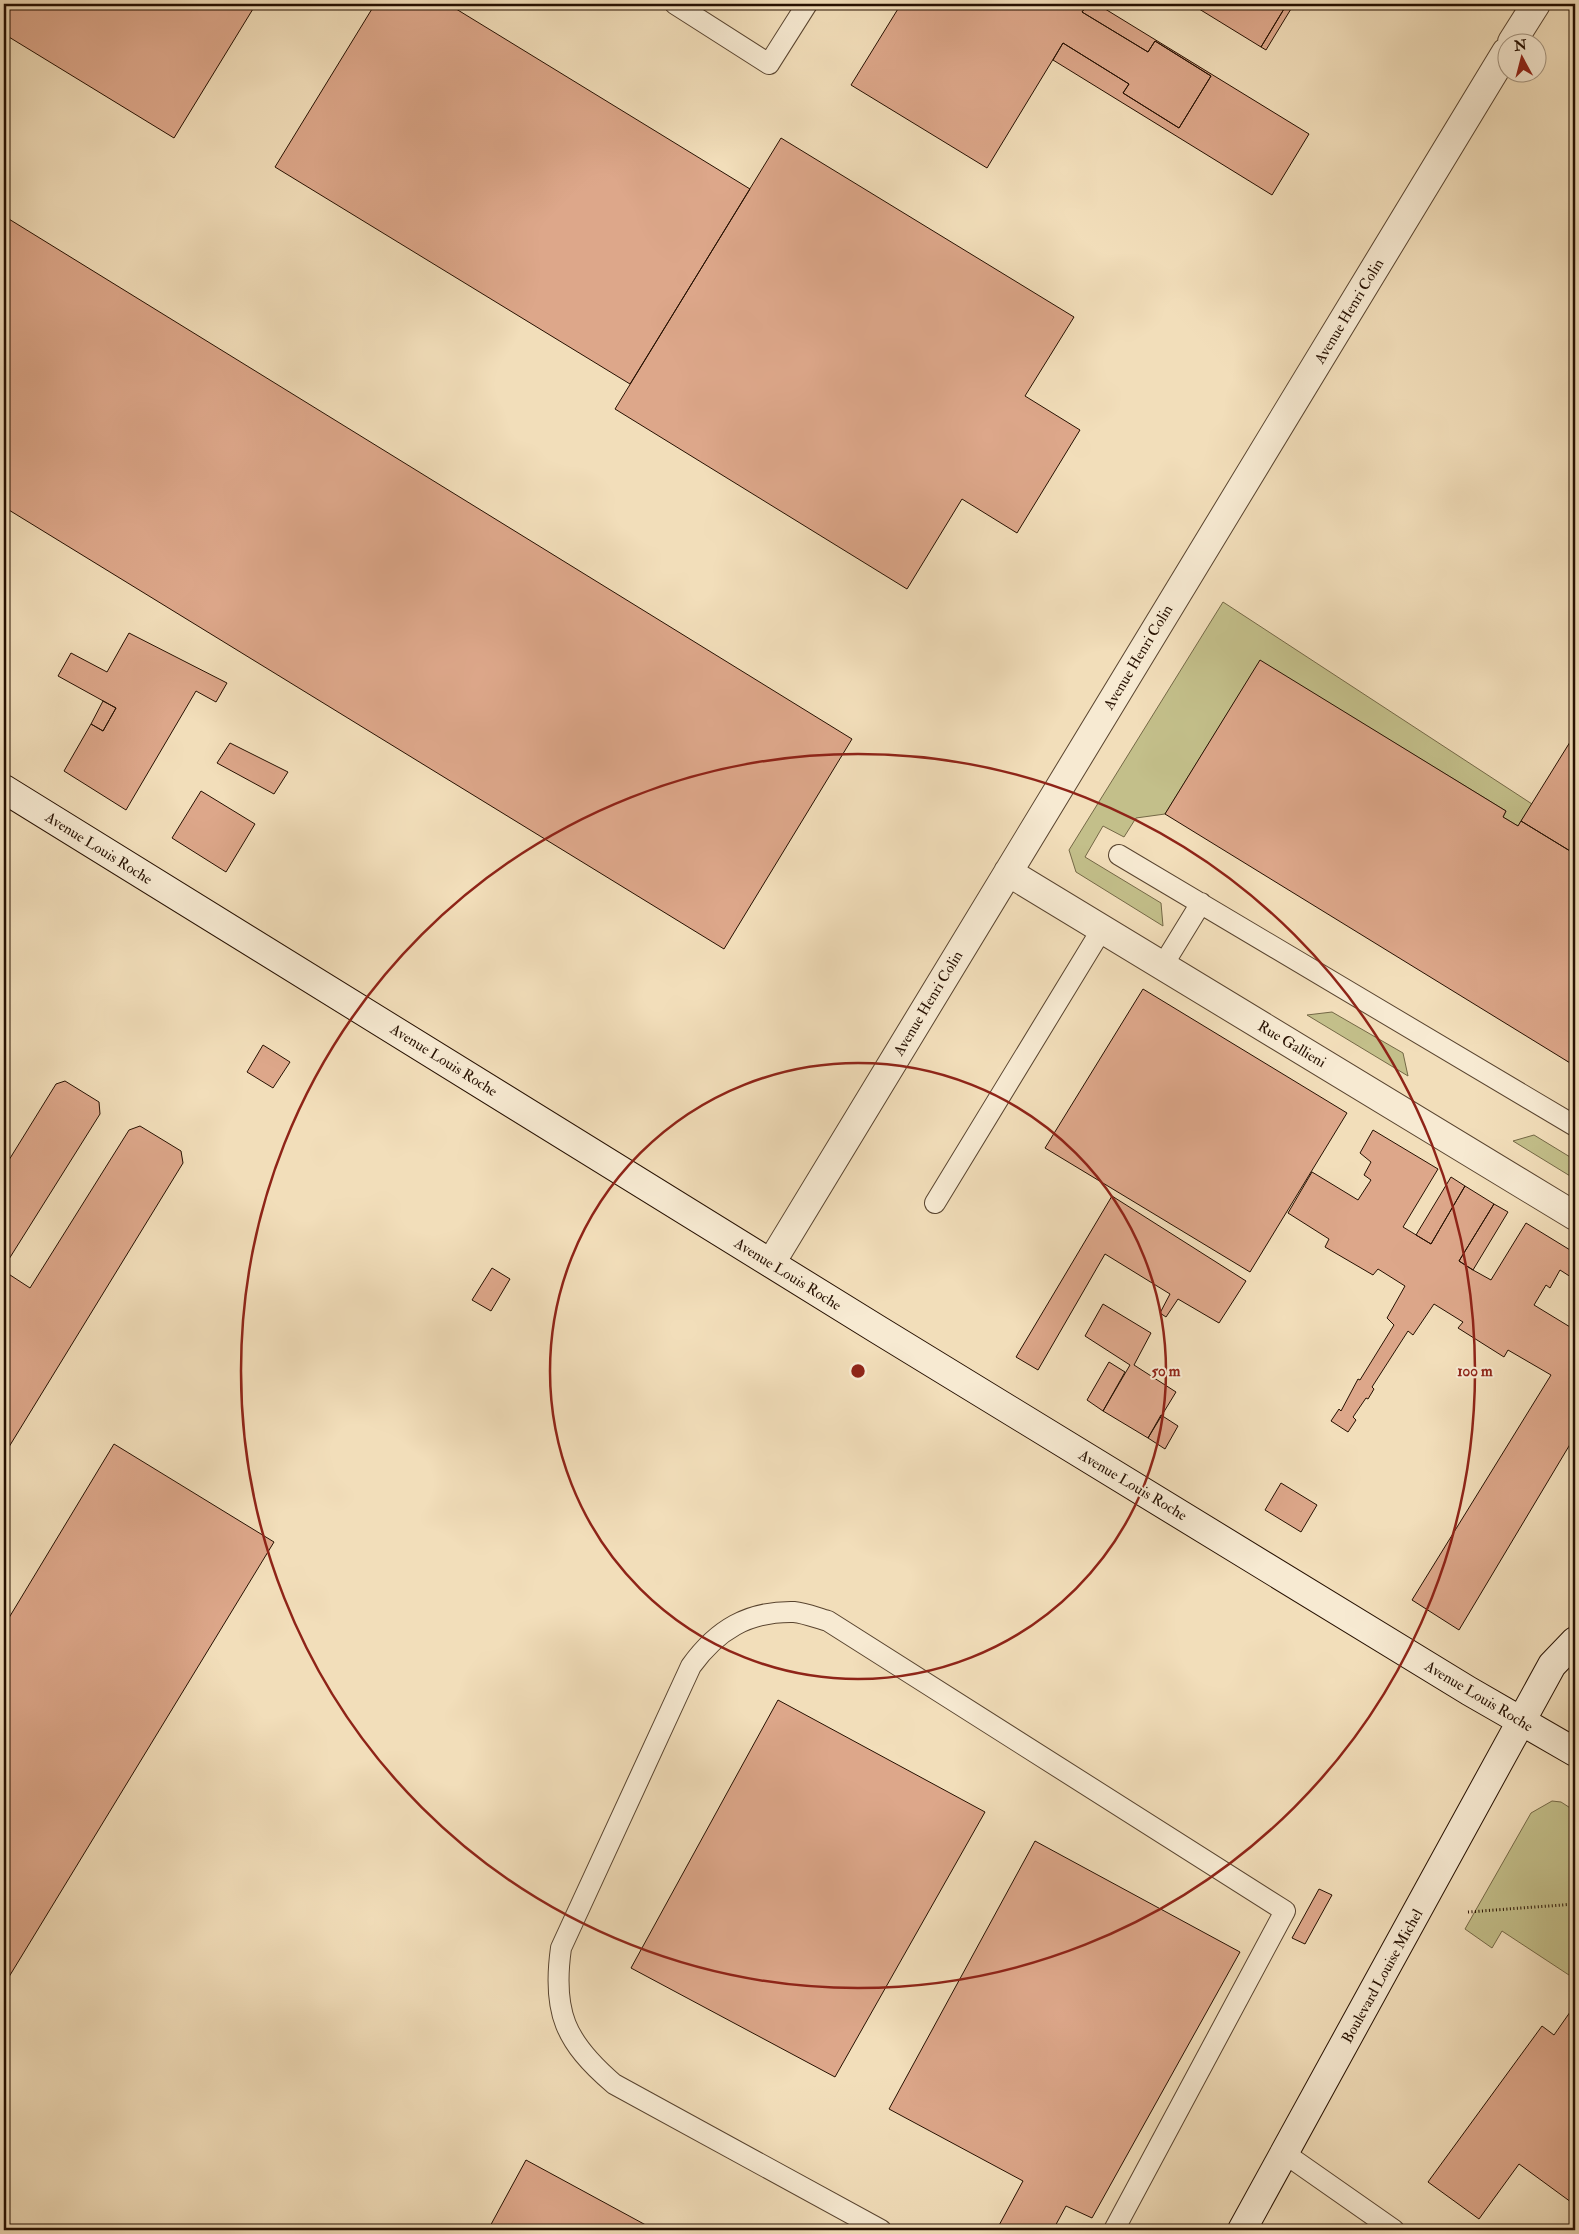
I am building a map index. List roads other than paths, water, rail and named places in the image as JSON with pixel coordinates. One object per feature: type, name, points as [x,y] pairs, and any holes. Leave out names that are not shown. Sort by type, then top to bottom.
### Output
[{"type":"main road","points":[[1518,32],[1536,4]]},
{"type":"main road","name":"Avenue Henri Colin","points":[[770,1263],[1496,68]]},
{"type":"main road","name":"Avenue Louis Roche","points":[[4,789],[770,1263],[1521,1721],[1575,1752]]},
{"type":"main road","name":"Rue Gallieni","points":[[1008,872],[1575,1216]]},
{"type":"main road","name":"Boulevard Louise Michel","points":[[1246,2228],[1284,2153],[1552,1665],[1575,1640]]},
{"type":"lane","points":[[675,4],[769,64],[807,4]]},
{"type":"lane","points":[[1119,855],[1575,1126]]},
{"type":"lane","points":[[1163,965],[1201,903]]},
{"type":"lane","points":[[935,1203],[1102,929]]},
{"type":"lane","points":[[881,2230],[614,2084],[589,2062],[572,2040],[559,2003],[557,1975],[561,1948],[691,1666],[706,1645],[730,1626],[763,1615],[795,1612],[828,1621],[1285,1911],[1114,2230]]},
{"type":"lane","points":[[1284,2153],[1394,2230]]}]
